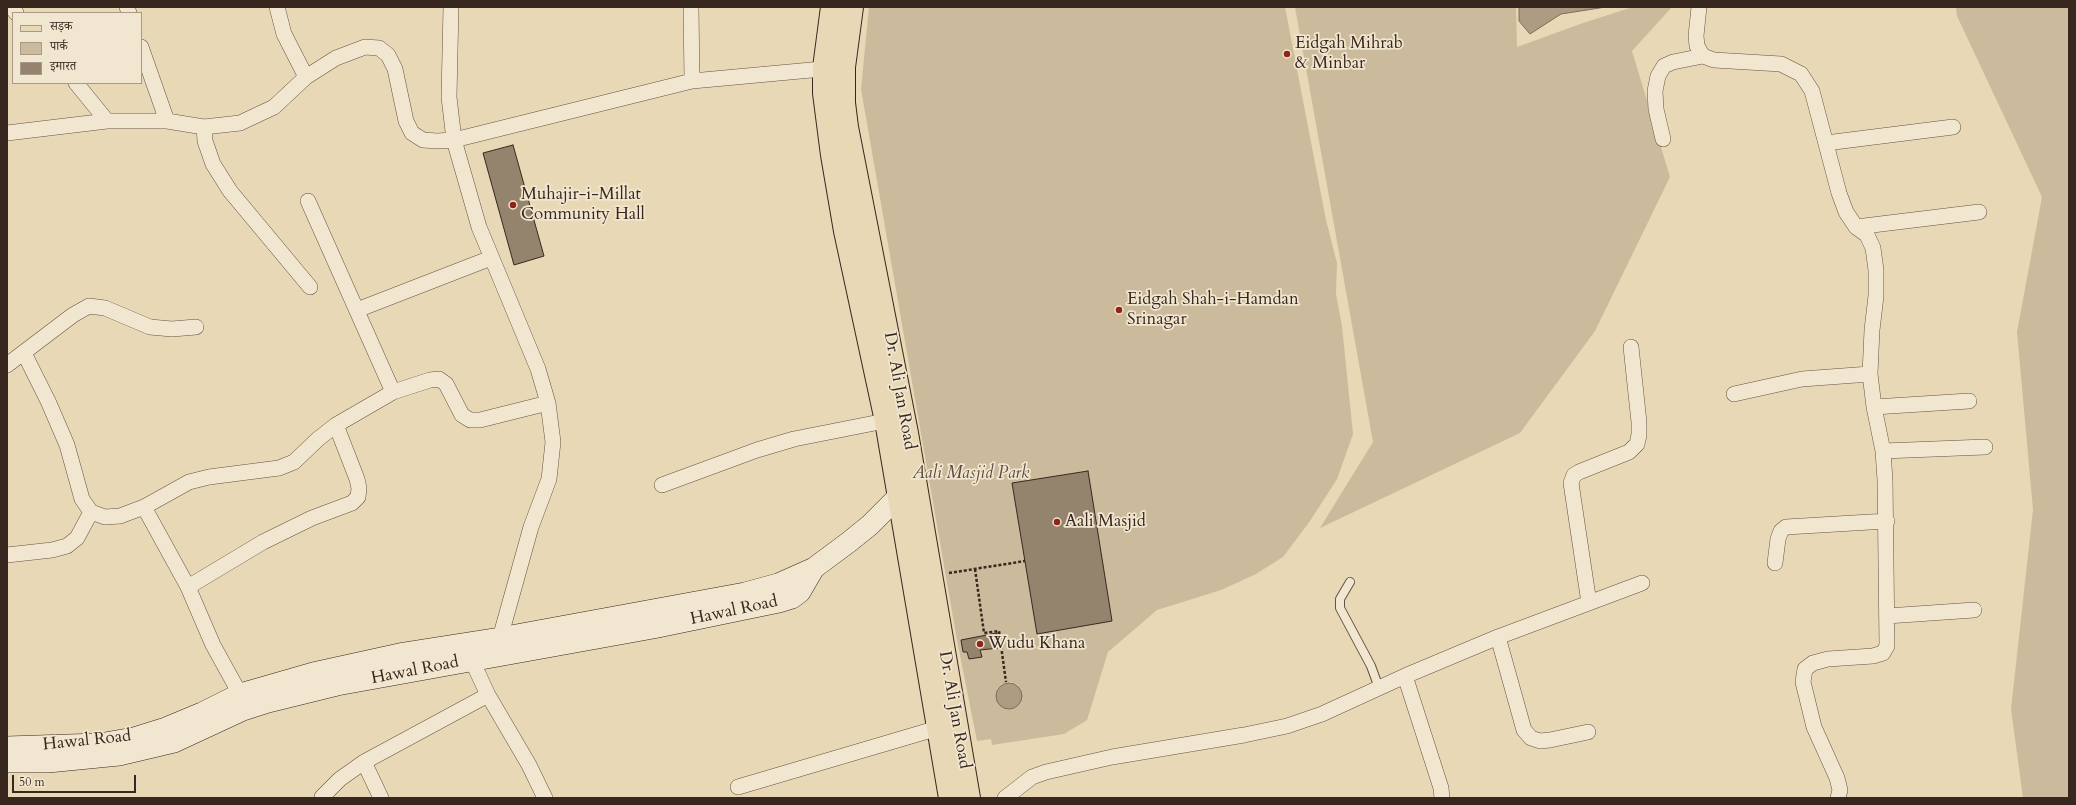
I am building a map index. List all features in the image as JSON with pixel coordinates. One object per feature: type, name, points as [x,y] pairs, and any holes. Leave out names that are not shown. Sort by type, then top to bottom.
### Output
[{"type":"main road","name":"Dr. Ali Jan Road","points":[[832,7],[834,68]]},
{"type":"main road","name":"Dr. Ali Jan Road","points":[[852,7],[834,68],[826,111],[839,196],[895,419],[914,479],[931,576],[930,626],[938,728],[950,798]]},
{"type":"main road","name":"Dr. Ali Jan Road","points":[[895,419],[899,498],[969,798]]},
{"type":"main road","name":"Hawal Road","points":[[7,762],[48,762],[90,759],[150,748],[174,742],[243,710],[268,702],[468,651],[500,638],[744,593],[778,584],[814,568],[870,525],[899,498],[914,479]]},
{"type":"main road","name":"Hawal Road","points":[[7,747],[98,744],[134,738],[166,728],[202,713],[240,694],[313,674],[404,653],[468,651],[653,628],[779,602],[792,598],[800,592],[814,568]]},
{"type":"street","points":[[277,7],[284,34],[306,77]]},
{"type":"street","points":[[451,7],[449,97],[454,140],[479,226],[538,369],[548,403],[553,442],[549,479],[531,527],[500,638]]},
{"type":"street","points":[[691,7],[692,81]]},
{"type":"street","points":[[1699,7],[1696,36],[1698,46],[1703,56]]},
{"type":"street","points":[[7,133],[107,121],[167,121],[204,127],[240,123],[274,107],[306,77],[336,58],[365,47],[379,48],[388,55],[395,69],[406,121],[412,133],[423,140],[454,140],[692,81],[834,68]]},
{"type":"street","points":[[142,51],[167,121]]},
{"type":"street","points":[[1663,139],[1656,109],[1655,91],[1658,76],[1664,66],[1673,62],[1703,56],[1714,60],[1781,64],[1800,74],[1812,90],[1839,193],[1846,212],[1856,227],[1867,235],[1873,248],[1876,270],[1870,374],[1874,407],[1883,451],[1887,521],[1887,646],[1883,653],[1873,656],[1828,659],[1813,662],[1806,669],[1803,682],[1814,727],[1837,778],[1840,790],[1838,798]]},
{"type":"street","points":[[77,84],[107,121]]},
{"type":"street","points":[[204,127],[205,141],[213,164],[230,191],[310,287]]},
{"type":"street","points":[[1826,143],[1953,127]]},
{"type":"street","points":[[308,201],[393,392]]},
{"type":"street","points":[[1856,227],[1979,212]]},
{"type":"street","points":[[357,310],[491,258]]},
{"type":"street","points":[[7,365],[73,315],[90,306],[105,308],[150,327],[172,329],[196,327]]},
{"type":"street","points":[[1589,602],[1571,483],[1574,475],[1579,472],[1629,452],[1637,444],[1639,422],[1631,347]]},
{"type":"street","points":[[24,353],[48,401],[67,445],[82,499],[91,512],[105,517],[120,516],[144,506],[189,482],[209,477],[279,468],[294,462],[318,439],[336,425],[393,392],[430,380],[439,379],[446,384],[462,415],[470,420],[480,420],[548,403]]},
{"type":"street","points":[[1734,394],[1802,379],[1870,374]]},
{"type":"street","points":[[1874,407],[1969,401]]},
{"type":"street","points":[[662,485],[757,450],[794,440],[895,419]]},
{"type":"street","points":[[188,587],[263,542],[312,518],[352,502],[358,497],[359,488],[357,479],[336,425]]},
{"type":"street","points":[[1883,451],[1985,446]]},
{"type":"street","points":[[144,506],[188,587],[213,645],[240,694]]},
{"type":"street","points":[[7,555],[52,550],[67,546],[78,538],[91,512]]},
{"type":"street","points":[[1774,564],[1778,540],[1781,531],[1786,527],[1887,521]]},
{"type":"street","points":[[1005,798],[1032,777],[1046,772],[1112,757],[1244,735],[1287,726],[1322,714],[1405,676],[1498,637],[1642,583]]},
{"type":"street","points":[[1887,616],[1974,610]]},
{"type":"street","points":[[1498,637],[1524,730],[1531,738],[1540,741],[1550,740],[1588,732]]},
{"type":"street","points":[[468,651],[488,695],[529,764],[545,798]]},
{"type":"street","points":[[1405,676],[1441,788],[1442,798]]},
{"type":"street","points":[[322,797],[340,779],[364,762],[488,695]]},
{"type":"street","points":[[738,787],[938,728]]},
{"type":"street","points":[[364,762],[381,798]]},
{"type":"lane","points":[[1350,582],[1340,599],[1340,608],[1371,666],[1379,688]]},
{"type":"path","points":[[931,576],[1025,561]]},
{"type":"path","points":[[975,569],[984,633],[999,631],[1006,682]]},
{"type":"green space","name":"Eidgah Shah-i-Hamdan Srinagar","points":[[869,7],[1285,7],[1326,220],[1337,263],[1336,294],[1342,326],[1353,434],[1337,479],[1310,521],[1283,557],[1256,574],[1221,590],[1157,610],[1108,652],[1087,720],[1064,734],[992,745],[991,739],[977,741],[957,640],[861,89]],"holes":[[[1087,471],[1112,621],[1037,634],[1012,483]],[[997,634],[999,648],[980,650],[981,657],[969,659],[967,652],[963,652],[961,640]],[[1011,682],[1019,686],[996,690],[1002,684]]]},
{"type":"green space","points":[[1295,7],[1516,7],[1517,47],[1633,7],[1672,7],[1632,51],[1670,177],[1595,331],[1520,433],[1320,528],[1373,442]]},
{"type":"green space","points":[[1956,7],[2069,7],[2069,798],[2023,798],[2011,709],[2033,510],[2017,332],[2042,197],[1957,16]]},
{"type":"shaded area","points":[[1519,7],[1606,7],[1561,14],[1530,34],[1519,21]]},
{"type":"shaded area","points":[[1009,683],[1018,687],[1022,696],[1018,705],[1009,709],[1000,705],[996,696],[1000,687]]},
{"type":"building","name":"Muhajir-i-Millat Community Hall","points":[[513,145],[544,256],[514,265],[483,153]]},
{"type":"building","name":"Aali Masjid","points":[[1088,471],[1112,621],[1037,634],[1012,483]]},
{"type":"building","name":"Wudu Khana","points":[[997,633],[999,648],[980,650],[982,657],[969,659],[967,652],[963,652],[961,640]]},
{"type":"place","name":"Eidgah Mihrab & Minbar","points":[[1287,54]]},
{"type":"place","name":"Muhajir-i-Millat Community Hall","points":[[513,205]]},
{"type":"place","name":"Eidgah Shah-i-Hamdan Srinagar","points":[[1119,310]]},
{"type":"place","name":"Aali Masjid","points":[[1057,522]]},
{"type":"place","name":"Wudu Khana","points":[[980,644]]},
{"type":"park label","name":"Aali Masjid Park","points":[[971,474]]}]
